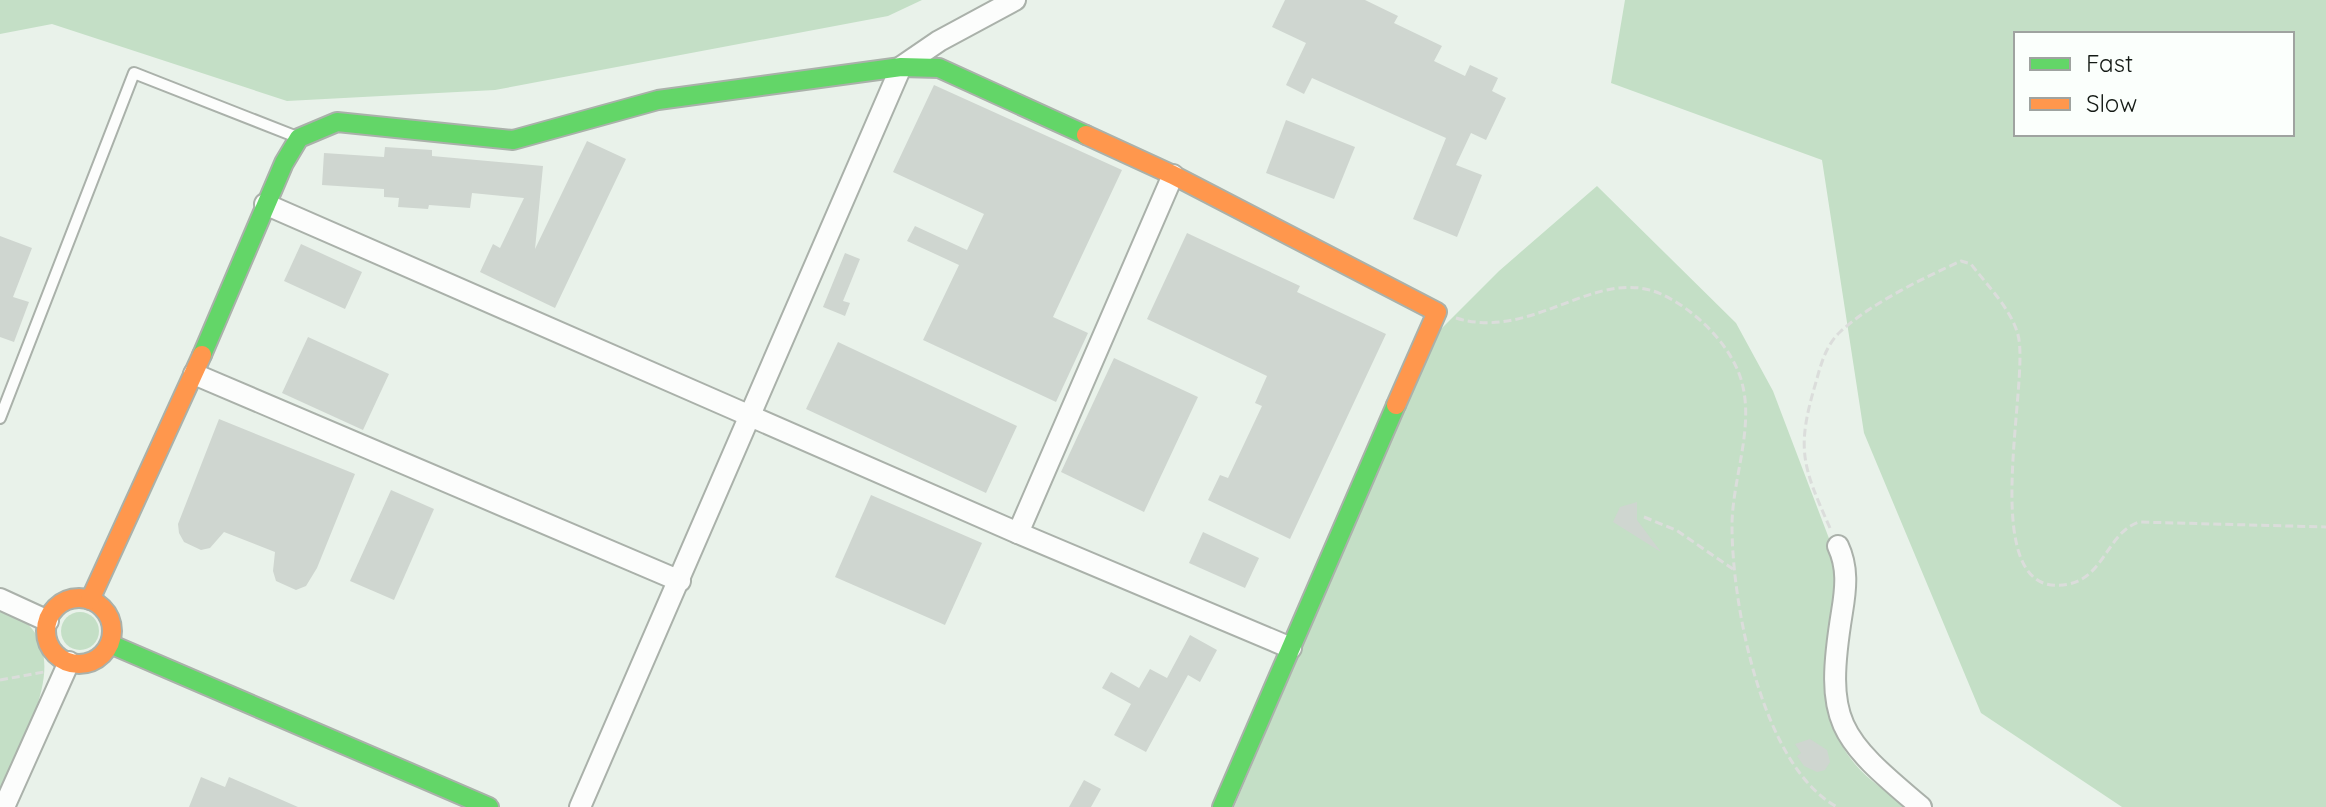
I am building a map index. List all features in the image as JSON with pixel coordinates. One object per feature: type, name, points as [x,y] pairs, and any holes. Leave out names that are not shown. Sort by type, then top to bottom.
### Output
[{"type":"street","points":[[580,807],[753,417],[901,67],[939,41],[1015,0]]},
{"type":"street","points":[[90,600],[194,374],[265,204],[299,138],[337,122],[513,140],[658,100],[901,67],[939,68],[1173,175],[1437,312],[1222,807]]},
{"type":"street","points":[[1018,533],[1173,175]]},
{"type":"street","points":[[265,204],[1018,533],[1291,648]]},
{"type":"street","points":[[194,374],[680,581]]},
{"type":"street","points":[[1838,546],[1846,570],[1834,671],[1834,695],[1842,728],[1872,765],[1921,807]]},
{"type":"street","points":[[0,599],[48,621]]},
{"type":"street","points":[[69,600],[90,600],[107,613],[112,633],[110,644],[96,659],[67,665],[52,649],[48,621],[53,612],[69,600]]},
{"type":"street","points":[[110,644],[489,807]]},
{"type":"street","points":[[4,807],[67,665]]},
{"type":"lane","points":[[0,418],[134,73],[299,138]]},
{"type":"path","points":[[1838,546],[1804,461],[1801,439],[1823,359],[1840,332],[1875,306],[1961,261],[1971,264],[2018,332],[2018,431],[2011,501],[2012,532],[2017,552],[2028,571],[2042,582],[2071,584],[2086,577],[2098,567],[2117,535],[2139,522],[2326,527]]},
{"type":"path","points":[[1437,312],[1479,326],[1520,321],[1606,289],[1626,287],[1657,292],[1681,304],[1709,329],[1732,359],[1743,387],[1744,427],[1733,487],[1734,570],[1750,659],[1771,718],[1801,776],[1837,807]]},
{"type":"path","points":[[1644,517],[1676,530],[1734,570]]},
{"type":"path","points":[[0,680],[67,665]]},
{"type":"green space","points":[[0,0],[922,0],[888,16],[495,90],[287,101],[52,24],[0,34]]},
{"type":"green space","points":[[1625,0],[2326,0],[2326,807],[2122,807],[1981,713],[1864,433],[1822,160],[1611,83]]},
{"type":"green space","points":[[1597,186],[1736,323],[1773,391],[1833,549],[1835,576],[1827,687],[1830,714],[1839,740],[1855,764],[1907,807],[1234,807],[1436,334],[1499,271]]},
{"type":"green space","points":[[0,606],[26,622],[40,642],[44,665],[42,689],[34,715],[0,789]]},
{"type":"green space","points":[[80,612],[93,618],[99,631],[93,644],[80,650],[67,644],[61,631],[67,618]]},
{"type":"building","points":[[1285,0],[1365,0],[1398,16],[1394,23],[1442,46],[1434,61],[1465,76],[1470,65],[1498,78],[1492,91],[1506,98],[1486,140],[1471,133],[1456,165],[1482,175],[1457,237],[1413,219],[1446,138],[1312,78],[1304,94],[1286,85],[1306,43],[1272,27]]},
{"type":"building","points":[[934,85],[1122,170],[1053,317],[1088,333],[1056,402],[923,340],[959,265],[907,241],[915,226],[967,250],[984,214],[893,172]]},
{"type":"building","points":[[1286,120],[1355,147],[1334,199],[1266,173]]},
{"type":"building","points":[[587,141],[626,159],[555,308],[480,272],[493,244],[500,248],[524,198],[472,193],[470,208],[429,205],[428,209],[398,207],[399,198],[384,197],[384,189],[322,185],[324,153],[384,157],[385,147],[432,150],[432,156],[543,166],[535,249]]},
{"type":"building","points":[[1187,233],[1300,286],[1297,292],[1386,334],[1290,539],[1208,500],[1220,475],[1228,478],[1262,406],[1255,403],[1267,376],[1147,319]]},
{"type":"building","points":[[0,236],[32,248],[13,297],[29,302],[14,342],[0,337]]},
{"type":"building","points":[[301,244],[362,272],[345,309],[284,281]]},
{"type":"building","points":[[845,253],[860,259],[843,301],[850,303],[845,316],[823,307]]},
{"type":"building","points":[[308,337],[389,374],[363,430],[282,393]]},
{"type":"building","points":[[838,342],[1017,426],[986,493],[806,409]]},
{"type":"building","points":[[1114,358],[1198,397],[1144,512],[1061,472]]},
{"type":"building","points":[[219,419],[355,474],[317,568],[306,586],[296,590],[276,581],[273,571],[275,552],[224,532],[210,548],[201,550],[184,542],[179,533],[178,524]]},
{"type":"building","points":[[391,490],[434,509],[394,600],[350,581]]},
{"type":"building","points":[[871,495],[982,543],[945,625],[835,577]]},
{"type":"building","points":[[1637,502],[1637,520],[1661,552],[1613,522],[1620,507]]},
{"type":"building","points":[[1203,532],[1259,558],[1245,588],[1189,563]]},
{"type":"building","points":[[1190,635],[1217,650],[1200,682],[1188,675],[1146,752],[1114,735],[1131,704],[1102,688],[1111,672],[1139,688],[1150,669],[1167,678]]},
{"type":"building","points":[[1810,739],[1827,750],[1830,762],[1825,770],[1817,772],[1804,766],[1797,756],[1801,753],[1795,744]]},
{"type":"building","points":[[201,777],[225,787],[229,777],[298,807],[189,807]]},
{"type":"building","points":[[1084,780],[1101,789],[1091,807],[1069,807]]},
{"type":"traffic: fast","points":[[202,355],[284,163],[299,138],[337,122],[513,140],[658,100],[901,67],[939,68],[1086,135]]},
{"type":"traffic: fast","points":[[1222,807],[1396,405]]},
{"type":"traffic: fast","points":[[110,644],[489,807]]},
{"type":"traffic: slow","points":[[1086,135],[1173,175],[1437,312],[1396,405]]},
{"type":"traffic: slow","points":[[90,600],[202,355]]},
{"type":"traffic: slow","points":[[79,598],[102,608],[112,631],[102,654],[79,664],[56,654],[46,631],[56,608],[79,598]]}]
